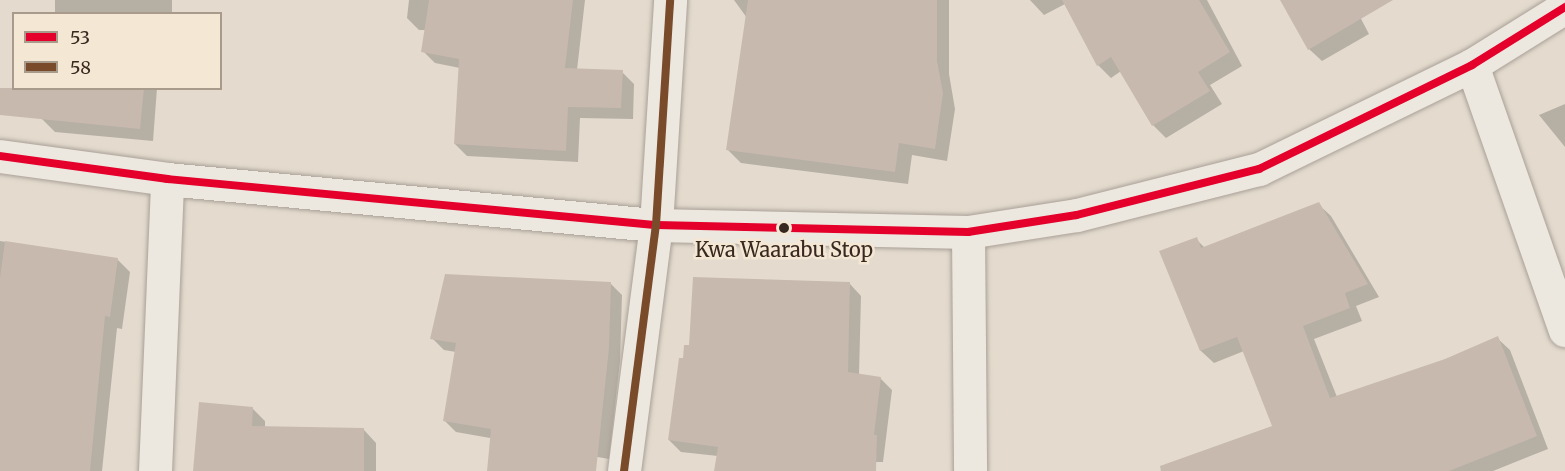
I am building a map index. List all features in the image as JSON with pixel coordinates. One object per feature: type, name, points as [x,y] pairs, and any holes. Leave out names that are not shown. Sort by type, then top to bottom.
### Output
[{"type":"street","points":[[624,471],[656,225],[670,0]]},
{"type":"street","points":[[0,156],[167,179],[656,225],[968,232],[1077,215],[1259,169],[1472,65],[1565,7]]},
{"type":"street","points":[[1472,65],[1565,330]]},
{"type":"street","points":[[155,471],[167,179]]},
{"type":"street","points":[[968,232],[970,471]]},
{"type":"building","points":[[429,0],[573,0],[565,68],[623,70],[621,108],[568,107],[566,151],[454,144],[459,59],[421,52]]},
{"type":"building","points":[[748,0],[937,0],[937,61],[943,93],[935,149],[899,143],[895,172],[726,150]]},
{"type":"building","points":[[1062,0],[1199,0],[1230,52],[1198,72],[1210,91],[1152,126],[1111,57],[1097,66]]},
{"type":"building","points":[[1280,0],[1393,0],[1308,50]]},
{"type":"building","points":[[0,88],[12,88],[12,90],[144,90],[140,129],[0,115]]},
{"type":"building","points":[[1319,202],[1368,284],[1345,293],[1350,308],[1303,326],[1330,398],[1445,359],[1498,336],[1537,436],[1449,471],[1161,471],[1160,466],[1272,426],[1237,337],[1200,351],[1159,251],[1197,237],[1201,248]]},
{"type":"building","points":[[5,241],[118,258],[110,317],[105,316],[90,471],[0,471],[0,278]]},
{"type":"building","points":[[445,274],[611,282],[609,348],[596,471],[487,471],[491,429],[443,421],[456,343],[430,339]]},
{"type":"building","points":[[693,277],[850,282],[848,372],[881,377],[874,435],[877,435],[876,471],[714,471],[718,447],[668,440],[679,358],[683,358],[684,345],[689,345]]},
{"type":"building","points":[[199,402],[253,407],[252,426],[364,428],[364,471],[193,471]]},
{"type":"transit line","name":"58","points":[[624,471],[656,225],[670,0]]},
{"type":"transit line","name":"53","points":[[0,156],[167,179],[656,225],[968,232],[1077,215],[1259,169],[1472,65],[1565,7]]},
{"type":"place","name":"Kwa Waarabu Stop","points":[[784,228]]}]
